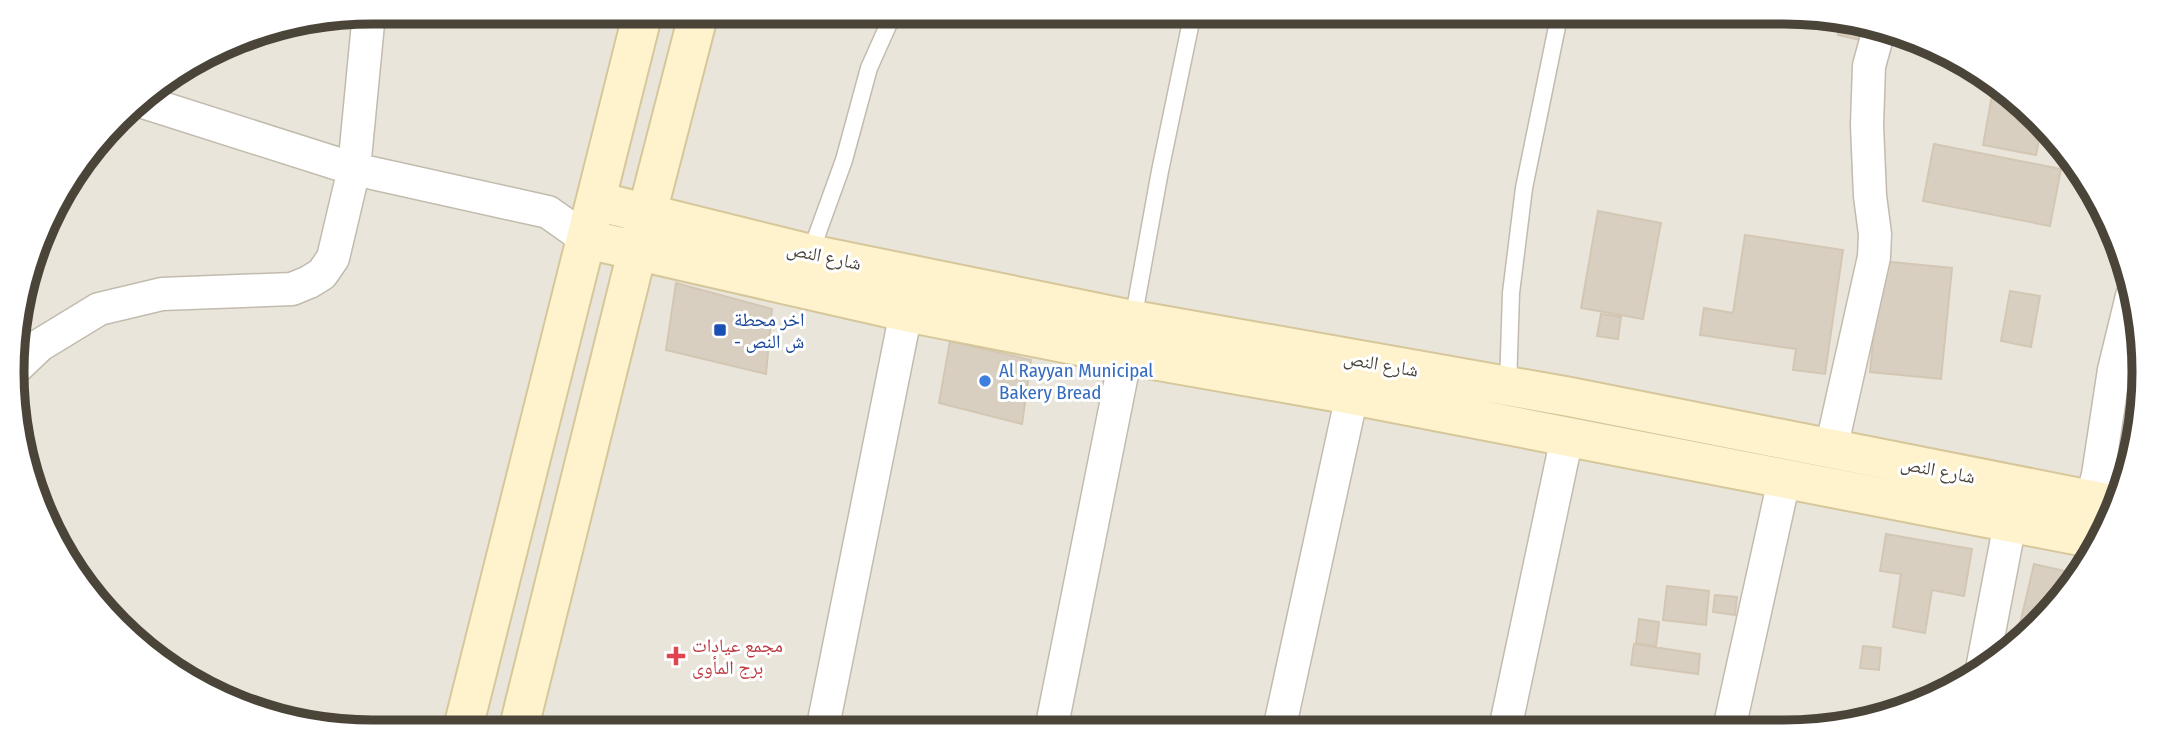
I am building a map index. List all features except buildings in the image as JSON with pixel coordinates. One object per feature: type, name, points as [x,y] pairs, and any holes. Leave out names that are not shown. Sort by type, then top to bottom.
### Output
[{"type":"main road","points":[[465,720],[640,24]]},
{"type":"main road","points":[[521,720],[696,24]]},
{"type":"main road","name":"شارع النص","points":[[596,201],[1352,395],[2090,538]]},
{"type":"main road","name":"شارع النص","points":[[586,239],[906,312],[1129,337],[1508,386],[2104,503]]},
{"type":"street","points":[[25,360],[40,345],[99,309],[162,295],[292,289],[322,274],[333,258],[355,169],[368,24]]},
{"type":"street","points":[[1831,449],[1874,257],[1875,234],[1870,196],[1867,125],[1869,66],[1877,37]]},
{"type":"street","points":[[151,104],[355,169],[548,212],[586,239]]},
{"type":"street","points":[[548,212],[596,201]]},
{"type":"street","points":[[824,720],[906,312]]},
{"type":"street","points":[[2104,503],[2098,475],[2114,370],[2128,314]]},
{"type":"street","points":[[1053,720],[1129,337]]},
{"type":"street","points":[[1281,720],[1352,395]]},
{"type":"street","points":[[1506,720],[1567,437]]},
{"type":"street","points":[[1731,720],[1784,480]]},
{"type":"street","points":[[1984,657],[2010,523]]},
{"type":"lane","points":[[810,254],[844,160],[869,68],[889,24]]},
{"type":"lane","points":[[1129,337],[1191,24]]},
{"type":"lane","points":[[1508,386],[1511,293],[1524,188],[1558,24]]},
{"type":"shaded area","points":[[1785,24],[1830,27],[1875,36],[1939,60],[1997,96],[2031,126],[2061,160],[2086,198],[2114,260],[2130,327],[2132,395],[2121,462],[2097,526],[2074,565],[2031,618],[1997,648],[1959,673],[1918,693],[1875,708],[1830,717],[1785,720],[372,720],[327,717],[282,708],[218,684],[160,648],[126,618],[83,565],[60,526],[36,462],[25,395],[27,327],[36,282],[60,218],[96,160],[126,126],[160,96],[218,60],[282,36],[349,25]]},
{"type":"place","name":"اخر محطة - ش النص","points":[[720,330]]},
{"type":"place","name":"Al Rayyan Municipal Bakery Bread","points":[[985,381]]},
{"type":"place","name":"مجمع عيادات برج المأوى","points":[[676,656]]}]
